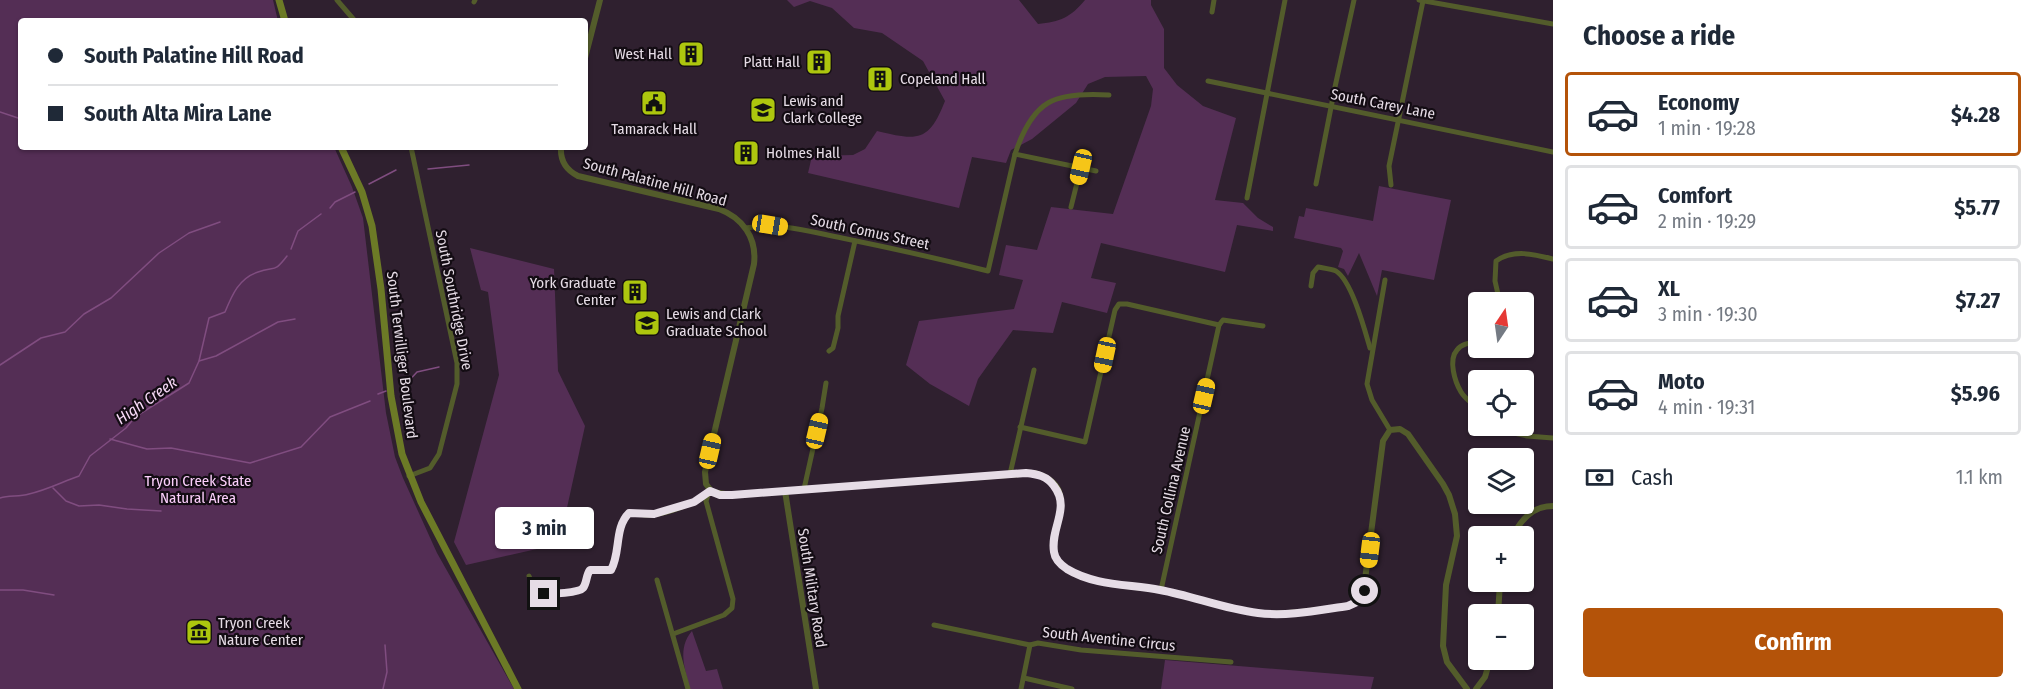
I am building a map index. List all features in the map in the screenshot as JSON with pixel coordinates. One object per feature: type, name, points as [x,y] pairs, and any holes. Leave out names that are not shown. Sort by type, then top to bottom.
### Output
[{"type":"main road","points":[[279,0],[284,18]]},
{"type":"main road","name":"South Terwilliger Boulevard","points":[[342,150],[362,192],[372,226],[381,289],[394,421],[409,476],[518,689]]},
{"type":"street","points":[[337,0],[352,18]]},
{"type":"street","points":[[588,46],[600,0]]},
{"type":"street","points":[[1212,12],[1214,0]]},
{"type":"street","points":[[1247,198],[1285,0]]},
{"type":"street","points":[[1316,184],[1354,0]]},
{"type":"street","points":[[1391,185],[1389,166],[1421,0],[1553,24]]},
{"type":"street","name":"South Carey Lane","points":[[1208,81],[1553,152]]},
{"type":"street","points":[[1096,171],[1015,154],[1030,121],[1048,103],[1081,94],[1109,95]]},
{"type":"street","name":"South Southridge Drive","points":[[409,476],[430,468],[440,454],[458,377],[457,363],[412,150]]},
{"type":"street","name":"South Palatine Hill Road","points":[[561,150],[565,166],[578,176],[719,209],[732,215],[746,228]]},
{"type":"street","name":"South Comus Street","points":[[746,228],[770,225],[918,254],[988,271],[1015,154]]},
{"type":"street","points":[[1071,207],[1081,167]]},
{"type":"street","points":[[746,228],[753,246],[754,259],[705,472],[706,484],[710,491],[725,495],[1010,474],[1040,475],[1052,483],[1057,490],[1061,507],[1053,551],[1062,565],[1076,574],[1098,581],[1161,590],[1267,614],[1339,608],[1356,603],[1362,598],[1365,588],[1383,441],[1390,430]]},
{"type":"street","points":[[829,351],[833,348],[838,330],[838,316],[855,241]]},
{"type":"street","points":[[1498,292],[1495,281],[1496,261],[1519,253],[1553,259]]},
{"type":"street","points":[[1311,285],[1313,273],[1318,267],[1336,271],[1341,276],[1347,285],[1371,352]]},
{"type":"street","points":[[1385,280],[1367,384],[1372,400],[1390,430]]},
{"type":"street","points":[[1020,427],[1085,442],[1115,310],[1119,304],[1219,325],[1223,320],[1263,326]]},
{"type":"street","name":"South Collina Avenue","points":[[1161,590],[1219,325]]},
{"type":"street","points":[[1468,344],[1463,345],[1455,352],[1453,360],[1455,376],[1462,393],[1468,399]]},
{"type":"street","points":[[1010,474],[1034,370]]},
{"type":"street","points":[[804,489],[826,383]]},
{"type":"street","points":[[1390,430],[1400,429],[1408,434],[1443,484],[1453,504],[1458,531],[1446,585],[1443,646],[1447,662],[1467,689]]},
{"type":"street","points":[[1534,436],[1553,438]]},
{"type":"street","points":[[529,576],[534,586],[544,594],[581,590],[590,570],[609,571],[614,566],[618,535],[628,514],[632,512],[648,515],[672,509],[694,502],[710,491]]},
{"type":"street","points":[[673,634],[724,615],[732,608],[733,599],[706,501],[710,491]]},
{"type":"street","name":"South Military Road","points":[[785,491],[816,689]]},
{"type":"street","points":[[1520,526],[1529,513],[1543,507],[1553,506]]},
{"type":"street","points":[[657,580],[688,689]]},
{"type":"street","points":[[934,625],[1030,645]]},
{"type":"street","name":"South Aventine Circus","points":[[1021,689],[1030,645],[1038,643],[1081,650],[1231,662]]},
{"type":"street","points":[[1476,689],[1487,670]]},
{"type":"street","points":[[1024,678],[1072,689]]},
{"type":"green space","name":"Tryon Creek State Natural Area","points":[[0,0],[273,0],[277,18],[18,18],[18,150],[335,150],[363,218],[386,413],[395,457],[437,553],[514,689],[0,689]]},
{"type":"green space","points":[[787,0],[1019,0],[1038,24],[1064,18],[1075,11],[1085,0],[1151,0],[1151,5],[1164,29],[1164,68],[1177,85],[1203,106],[1236,118],[1215,200],[1243,203],[1258,218],[1273,227],[1273,231],[1237,225],[1225,272],[1101,243],[1091,278],[1116,283],[1107,313],[1062,302],[1053,333],[1013,330],[978,379],[969,406],[930,384],[906,365],[919,321],[1014,309],[1023,280],[999,275],[1006,245],[1037,250],[1051,207],[1113,214],[1151,106],[1153,89],[1146,76],[1105,77],[1088,84],[1076,103],[1032,139],[1011,150],[1006,163],[972,157],[959,208],[808,173],[812,156],[853,155],[865,149],[877,131],[912,137],[920,135],[933,124],[945,101],[923,61],[882,33],[854,28],[832,8],[810,1],[794,7]]},
{"type":"green space","points":[[1379,186],[1451,200],[1434,280],[1382,270],[1377,296],[1359,253],[1348,276],[1344,269],[1338,267],[1343,251],[1341,248],[1294,238],[1299,216],[1304,217],[1306,208],[1373,221]]},
{"type":"green space","points":[[470,248],[554,269],[558,371],[585,426],[559,544],[466,565],[454,542],[499,375],[488,292],[481,290]]},
{"type":"green space","points":[[692,631],[706,671],[717,669],[723,689],[690,689],[683,652],[687,638]]},
{"type":"green space","points":[[1165,660],[1374,677],[1371,689],[1161,689]]},
{"type":"waterway","points":[[0,112],[18,118]]},
{"type":"waterway","points":[[428,169],[469,165]]},
{"type":"waterway","points":[[369,184],[396,170]]},
{"type":"waterway","points":[[330,208],[335,202],[355,192]]},
{"type":"waterway","points":[[291,249],[298,231],[321,214]]},
{"type":"waterway","points":[[0,365],[41,338],[65,332],[84,314],[111,298],[159,253],[189,233],[220,222]]},
{"type":"waterway","name":"High Creek","points":[[0,498],[36,492],[79,476],[90,456],[126,428],[135,417],[189,383],[199,361],[209,318],[225,312],[234,293],[246,278],[277,267],[287,256]]},
{"type":"waterway","points":[[199,361],[216,356],[278,322],[295,319]]},
{"type":"waterway","points":[[405,385],[417,372],[439,367]]},
{"type":"waterway","points":[[378,394],[386,391]]},
{"type":"waterway","points":[[110,439],[147,449],[171,448],[250,463],[301,447],[330,417],[370,401]]},
{"type":"waterway","points":[[53,488],[66,501],[79,506],[99,505],[161,511]]},
{"type":"waterway","points":[[0,590],[23,590],[54,595]]},
{"type":"waterway","points":[[383,689],[387,672],[385,645]]},
{"type":"place","name":"West Hall","points":[[691,54]]},
{"type":"place","name":"Platt Hall","points":[[819,62]]},
{"type":"place","name":"Copeland Hall","points":[[880,79]]},
{"type":"place","name":"Tamarack Hall","points":[[654,103]]},
{"type":"place","name":"Lewis and Clark College","points":[[763,110]]},
{"type":"place","name":"Holmes Hall","points":[[746,153]]},
{"type":"place","name":"York Graduate Center","points":[[635,292]]},
{"type":"place","name":"Lewis and Clark Graduate School","points":[[647,323]]},
{"type":"place","name":"Tryon Creek Nature Center","points":[[199,632]]},
{"type":"route","points":[[544,594],[579,591],[590,570],[611,570],[615,561],[618,535],[629,513],[654,514],[694,502],[710,491],[720,495],[732,495],[1026,473],[1046,478],[1057,490],[1061,507],[1054,542],[1054,556],[1062,565],[1081,576],[1161,590],[1267,614],[1348,606],[1359,601],[1365,591]]}]
